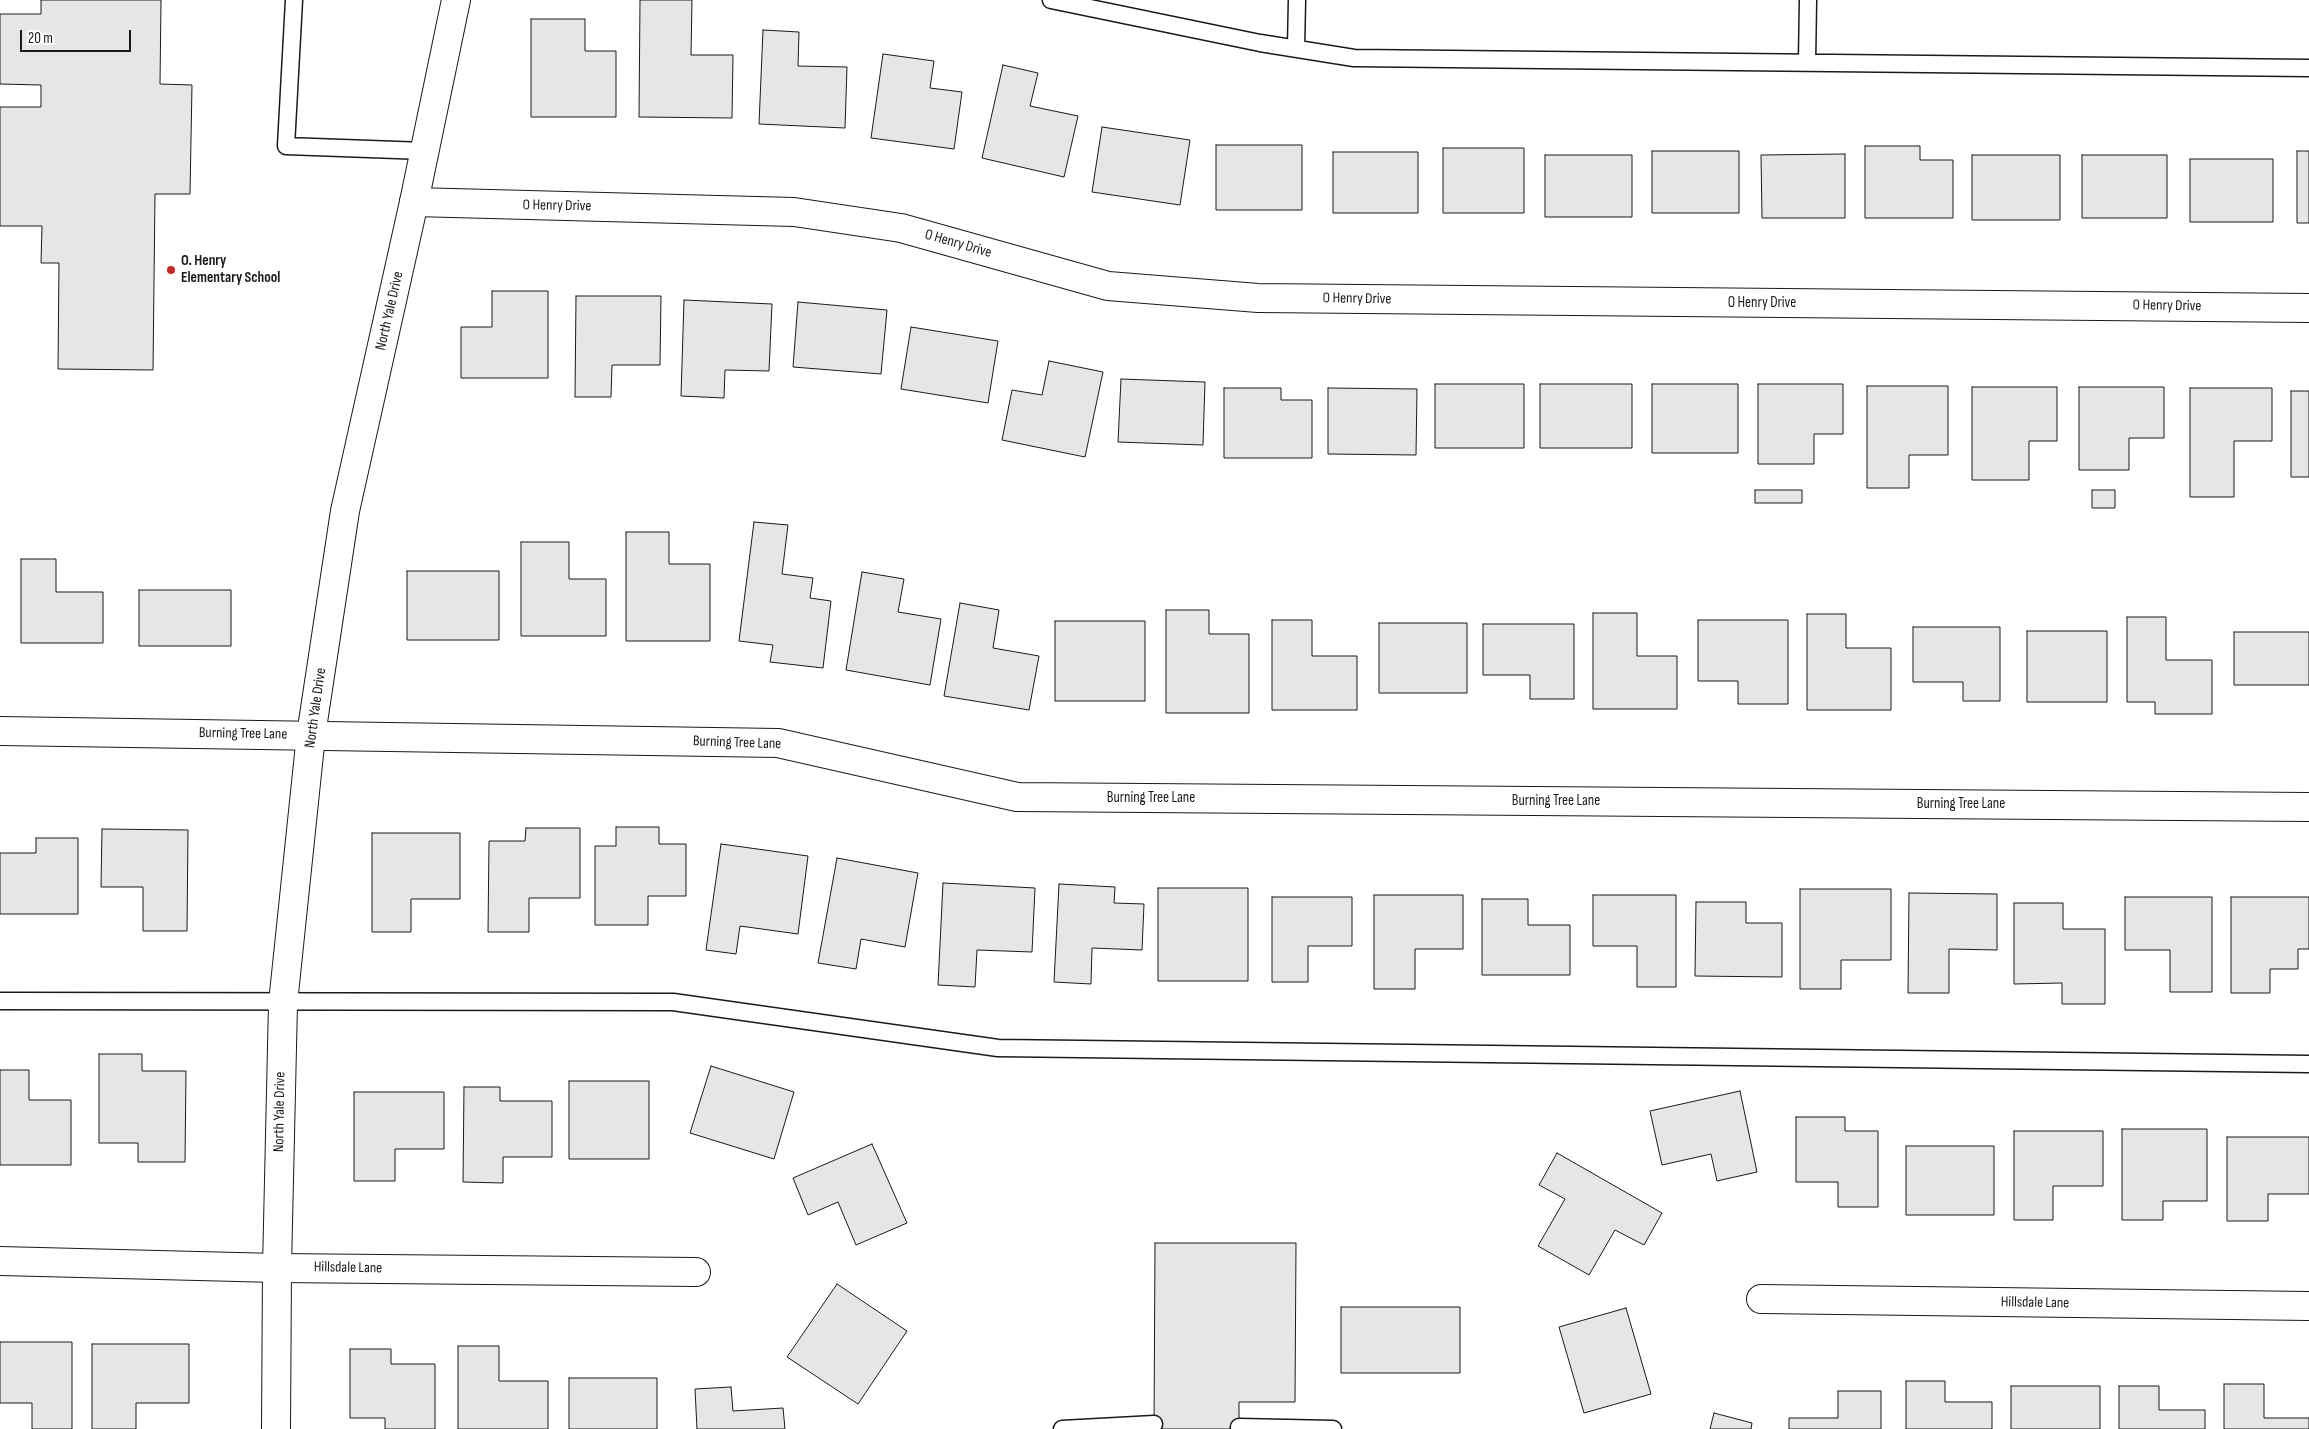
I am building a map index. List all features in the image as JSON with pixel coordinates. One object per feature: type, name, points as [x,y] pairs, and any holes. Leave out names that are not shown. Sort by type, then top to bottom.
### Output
[{"type":"street","name":"North Yale Drive","points":[[276,1429],[276,1268],[283,1003],[311,735],[345,511],[414,202],[456,0]]},
{"type":"street","name":"O Henry Drive","points":[[414,202],[794,212],[901,228],[1108,286],[1258,298],[2309,308]]},
{"type":"street","name":"Burning Tree Lane","points":[[0,731],[778,742],[1017,797],[2309,807]]},
{"type":"street","name":"Hillsdale Lane","points":[[0,1262],[276,1268],[696,1272]]},
{"type":"street","name":"Hillsdale Lane","points":[[1761,1299],[2309,1306]]},
{"type":"lane","points":[[294,0],[286,146],[425,151]]},
{"type":"lane","points":[[1051,0],[1260,43],[1354,58],[2309,68]]},
{"type":"lane","points":[[1296,48],[1297,0]]},
{"type":"lane","points":[[1807,62],[1808,0]]},
{"type":"lane","points":[[0,1001],[283,1003],[673,1002],[998,1048],[2309,1064]]},
{"type":"lane","points":[[1062,1429],[1154,1424]]},
{"type":"lane","points":[[1239,1427],[1333,1429]]},
{"type":"building","points":[[41,0],[161,0],[160,84],[192,85],[190,194],[155,194],[153,370],[58,369],[59,263],[41,263],[42,226],[0,226],[0,107],[41,107],[41,85],[0,84],[0,14],[41,14]]},
{"type":"building","points":[[640,0],[692,0],[691,55],[733,55],[732,118],[639,117]]},
{"type":"building","points":[[531,19],[585,19],[585,51],[616,51],[616,117],[531,117]]},
{"type":"building","points":[[763,30],[799,32],[798,66],[847,67],[845,128],[759,124]]},
{"type":"building","points":[[883,54],[934,61],[930,88],[962,92],[954,149],[871,138]]},
{"type":"building","points":[[1003,65],[1038,73],[1030,106],[1078,116],[1064,177],[982,158]]},
{"type":"building","points":[[1102,127],[1190,140],[1180,205],[1092,192]]},
{"type":"building","points":[[1216,145],[1302,145],[1302,210],[1216,210]]},
{"type":"building","points":[[1865,146],[1920,146],[1920,160],[1953,160],[1953,218],[1865,218]]},
{"type":"building","points":[[1443,148],[1524,148],[1524,213],[1443,213]]},
{"type":"building","points":[[1652,151],[1739,151],[1739,213],[1652,213]]},
{"type":"building","points":[[2297,151],[2309,151],[2309,223],[2297,223]]},
{"type":"building","points":[[1333,152],[1418,152],[1418,213],[1333,213]]},
{"type":"building","points":[[1845,154],[1845,218],[1762,218],[1761,155]]},
{"type":"building","points":[[1545,155],[1632,155],[1632,217],[1545,217]]},
{"type":"building","points":[[1972,155],[2060,155],[2060,220],[1972,220]]},
{"type":"building","points":[[2082,155],[2167,155],[2167,218],[2082,218]]},
{"type":"building","points":[[2190,159],[2273,159],[2273,222],[2190,222]]},
{"type":"building","points":[[492,291],[548,291],[548,378],[461,378],[461,327],[492,327]]},
{"type":"building","points":[[576,296],[661,296],[660,365],[612,365],[611,397],[575,397]]},
{"type":"building","points":[[684,300],[772,304],[769,371],[725,370],[724,398],[681,396]]},
{"type":"building","points":[[798,302],[887,310],[881,374],[793,367]]},
{"type":"building","points":[[911,327],[998,341],[988,403],[901,389]]},
{"type":"building","points":[[1049,361],[1103,372],[1085,457],[1002,440],[1012,390],[1042,395]]},
{"type":"building","points":[[1121,379],[1205,382],[1203,445],[1118,442]]},
{"type":"building","points":[[1435,384],[1524,384],[1524,448],[1435,448]]},
{"type":"building","points":[[1540,384],[1632,384],[1632,448],[1540,448]]},
{"type":"building","points":[[1652,384],[1738,384],[1738,453],[1652,453]]},
{"type":"building","points":[[1758,384],[1843,384],[1843,434],[1814,434],[1814,464],[1758,464]]},
{"type":"building","points":[[1867,386],[1948,386],[1948,455],[1909,455],[1909,488],[1867,488]]},
{"type":"building","points":[[1972,387],[2057,387],[2057,441],[2029,441],[2029,480],[1972,480]]},
{"type":"building","points":[[2079,387],[2164,387],[2164,438],[2129,438],[2129,470],[2079,470]]},
{"type":"building","points":[[1224,388],[1281,388],[1281,400],[1312,400],[1312,458],[1224,458]]},
{"type":"building","points":[[1328,388],[1417,389],[1416,455],[1328,454]]},
{"type":"building","points":[[2190,388],[2272,388],[2272,441],[2234,441],[2234,497],[2190,497]]},
{"type":"building","points":[[2291,391],[2309,391],[2309,477],[2291,477]]},
{"type":"building","points":[[1755,490],[1802,490],[1802,503],[1755,503]]},
{"type":"building","points":[[2092,490],[2115,490],[2115,508],[2092,508]]},
{"type":"building","points":[[754,522],[788,525],[782,574],[813,578],[810,598],[831,601],[823,668],[770,662],[773,645],[739,641]]},
{"type":"building","points":[[626,532],[669,532],[669,564],[710,564],[710,641],[626,641]]},
{"type":"building","points":[[521,542],[569,542],[569,579],[606,579],[606,636],[521,636]]},
{"type":"building","points":[[21,559],[56,559],[56,592],[103,592],[103,643],[21,643]]},
{"type":"building","points":[[407,571],[499,571],[499,640],[407,640]]},
{"type":"building","points":[[862,572],[904,579],[898,612],[941,619],[930,685],[846,670]]},
{"type":"building","points":[[139,590],[231,590],[231,646],[139,646]]},
{"type":"building","points":[[960,603],[999,610],[993,648],[1039,656],[1029,710],[944,696]]},
{"type":"building","points":[[1166,610],[1209,610],[1209,634],[1249,634],[1249,713],[1166,713]]},
{"type":"building","points":[[1593,613],[1637,613],[1637,656],[1677,656],[1677,709],[1593,709]]},
{"type":"building","points":[[1807,614],[1846,614],[1846,648],[1891,648],[1891,710],[1807,710]]},
{"type":"building","points":[[2127,617],[2166,617],[2166,660],[2212,660],[2212,714],[2155,714],[2155,702],[2127,702]]},
{"type":"building","points":[[1272,620],[1312,620],[1312,656],[1357,656],[1357,710],[1272,710]]},
{"type":"building","points":[[1698,620],[1788,620],[1788,704],[1738,704],[1738,681],[1698,681]]},
{"type":"building","points":[[1055,621],[1145,621],[1145,701],[1055,701]]},
{"type":"building","points":[[1379,623],[1467,623],[1467,693],[1379,693]]},
{"type":"building","points":[[1483,624],[1574,624],[1574,699],[1530,699],[1530,675],[1483,675]]},
{"type":"building","points":[[1913,627],[2000,627],[2000,701],[1963,701],[1963,682],[1913,682]]},
{"type":"building","points":[[2027,631],[2107,631],[2107,702],[2027,702]]},
{"type":"building","points":[[2234,632],[2309,632],[2309,685],[2234,685]]},
{"type":"building","points":[[616,827],[659,827],[659,844],[686,844],[686,896],[648,896],[648,925],[595,925],[595,846],[616,846]]},
{"type":"building","points":[[526,828],[580,828],[580,898],[529,898],[529,932],[488,932],[489,841],[525,841]]},
{"type":"building","points":[[102,829],[188,830],[187,931],[143,931],[143,887],[101,887]]},
{"type":"building","points":[[372,833],[460,833],[460,899],[411,899],[411,932],[372,932]]},
{"type":"building","points":[[36,838],[78,838],[78,914],[0,914],[0,853],[36,853]]},
{"type":"building","points":[[721,844],[808,856],[798,934],[740,926],[736,954],[706,950]]},
{"type":"building","points":[[837,858],[918,873],[905,947],[861,939],[856,969],[818,963]]},
{"type":"building","points":[[943,883],[1035,888],[1032,952],[977,950],[975,987],[938,985]]},
{"type":"building","points":[[1059,884],[1115,887],[1114,903],[1144,904],[1142,950],[1092,948],[1091,984],[1054,982]]},
{"type":"building","points":[[1158,888],[1248,888],[1248,981],[1158,981]]},
{"type":"building","points":[[1800,889],[1891,889],[1891,960],[1841,960],[1841,989],[1800,989]]},
{"type":"building","points":[[1909,893],[1997,894],[1997,950],[1949,949],[1949,993],[1908,993]]},
{"type":"building","points":[[1374,895],[1463,895],[1463,949],[1415,949],[1415,989],[1374,989]]},
{"type":"building","points":[[1593,895],[1676,895],[1676,987],[1637,987],[1637,946],[1593,946]]},
{"type":"building","points":[[1272,897],[1352,897],[1352,946],[1308,946],[1308,982],[1272,982]]},
{"type":"building","points":[[2125,897],[2212,897],[2212,992],[2170,992],[2170,950],[2125,950]]},
{"type":"building","points":[[2231,897],[2309,897],[2309,949],[2298,949],[2298,969],[2270,969],[2270,993],[2231,993]]},
{"type":"building","points":[[1482,899],[1528,899],[1528,925],[1570,925],[1570,975],[1482,975]]},
{"type":"building","points":[[1696,902],[1746,902],[1746,923],[1782,923],[1782,977],[1695,976]]},
{"type":"building","points":[[2014,903],[2063,903],[2063,929],[2105,929],[2105,1004],[2062,1004],[2062,983],[2014,984]]},
{"type":"building","points":[[99,1054],[142,1054],[142,1071],[186,1071],[185,1162],[138,1162],[138,1143],[99,1143]]},
{"type":"building","points":[[711,1066],[794,1092],[774,1159],[690,1133]]},
{"type":"building","points":[[0,1070],[29,1070],[29,1100],[71,1100],[71,1165],[0,1165]]},
{"type":"building","points":[[569,1081],[649,1081],[649,1159],[569,1159]]},
{"type":"building","points":[[464,1087],[500,1087],[500,1101],[552,1101],[552,1157],[503,1157],[503,1183],[463,1182]]},
{"type":"building","points":[[1740,1091],[1757,1172],[1717,1181],[1711,1154],[1662,1165],[1650,1111]]},
{"type":"building","points":[[354,1092],[444,1092],[444,1149],[395,1149],[395,1181],[354,1181]]},
{"type":"building","points":[[1796,1117],[1845,1117],[1845,1131],[1878,1131],[1878,1207],[1838,1207],[1838,1182],[1796,1182]]},
{"type":"building","points":[[2122,1129],[2207,1129],[2207,1201],[2163,1201],[2163,1220],[2122,1220]]},
{"type":"building","points":[[2014,1131],[2103,1131],[2103,1186],[2053,1186],[2053,1220],[2014,1220]]},
{"type":"building","points":[[2227,1137],[2309,1137],[2309,1194],[2268,1194],[2268,1221],[2227,1221]]},
{"type":"building","points":[[872,1144],[907,1223],[856,1245],[838,1202],[808,1215],[793,1178]]},
{"type":"building","points":[[1906,1146],[1994,1146],[1994,1215],[1906,1215]]},
{"type":"building","points":[[1557,1153],[1662,1213],[1644,1245],[1615,1230],[1589,1275],[1538,1246],[1565,1199],[1539,1185]]},
{"type":"building","points":[[1155,1243],[1296,1243],[1295,1402],[1239,1402],[1239,1429],[1154,1429]]},
{"type":"building","points":[[837,1284],[907,1331],[858,1404],[787,1357]]},
{"type":"building","points":[[1341,1307],[1460,1307],[1460,1373],[1341,1373]]},
{"type":"building","points":[[1626,1308],[1651,1394],[1584,1413],[1559,1327]]},
{"type":"building","points":[[0,1342],[72,1342],[72,1429],[32,1429],[32,1403],[0,1403]]},
{"type":"building","points":[[92,1344],[189,1344],[189,1403],[136,1403],[136,1429],[92,1429]]},
{"type":"building","points":[[458,1346],[499,1346],[499,1381],[548,1381],[548,1429],[458,1429]]},
{"type":"building","points":[[350,1349],[391,1349],[391,1364],[435,1364],[435,1429],[385,1429],[385,1418],[350,1418]]},
{"type":"building","points":[[569,1378],[657,1378],[657,1429],[569,1429]]},
{"type":"building","points":[[1906,1381],[1945,1381],[1945,1402],[1992,1402],[1992,1429],[1906,1429]]},
{"type":"building","points":[[2224,1384],[2264,1384],[2264,1418],[2309,1418],[2309,1429],[2224,1429]]},
{"type":"building","points":[[2011,1386],[2100,1386],[2100,1429],[2011,1429]]},
{"type":"building","points":[[2119,1386],[2159,1386],[2159,1410],[2205,1410],[2205,1429],[2119,1429]]},
{"type":"building","points":[[731,1387],[733,1411],[783,1408],[785,1429],[697,1429],[695,1389]]},
{"type":"building","points":[[1838,1391],[1881,1391],[1881,1429],[1789,1429],[1789,1418],[1838,1418]]},
{"type":"building","points":[[1714,1413],[1752,1423],[1751,1429],[1710,1429]]},
{"type":"place","name":"O. Henry Elementary School","points":[[171,270]]}]
